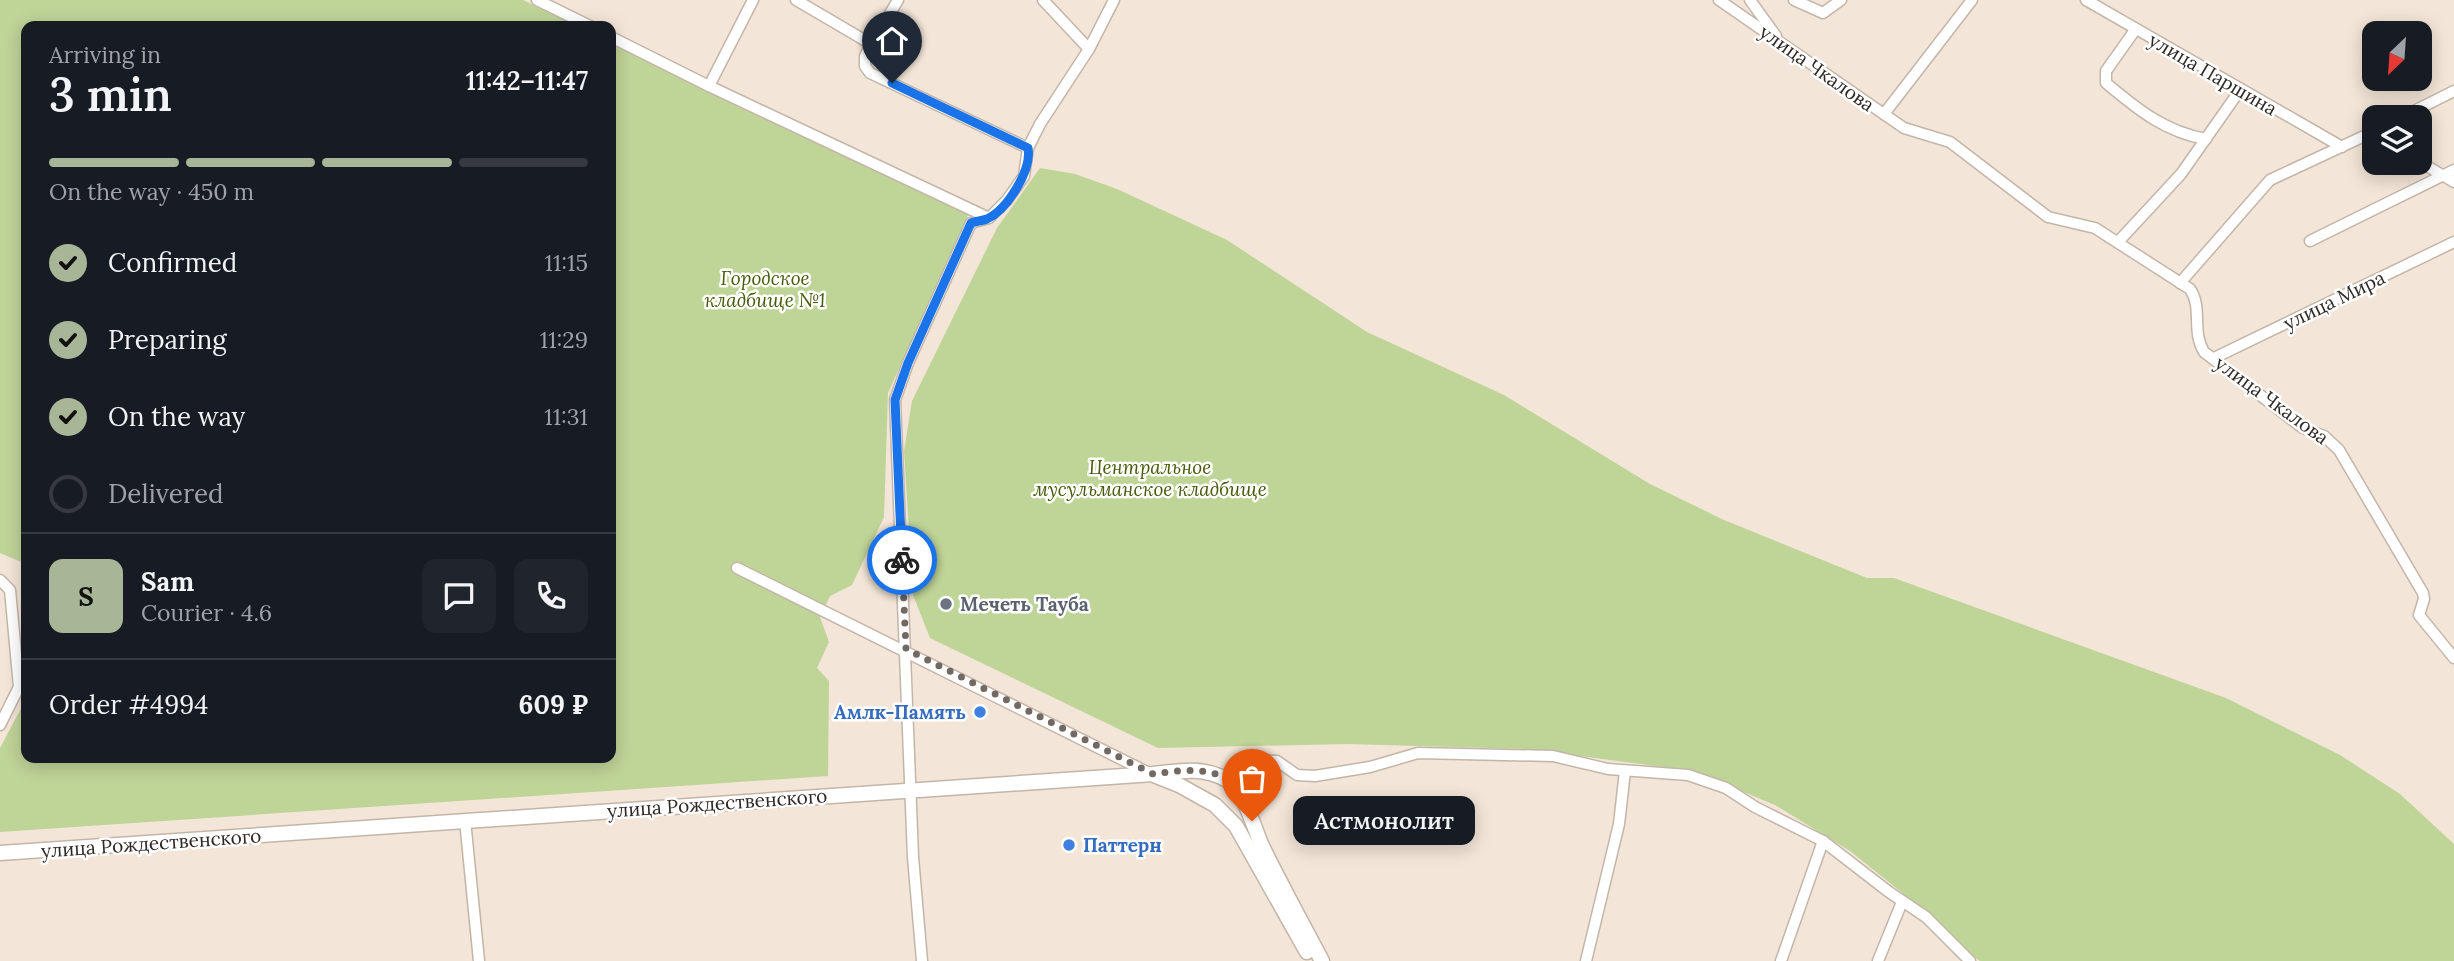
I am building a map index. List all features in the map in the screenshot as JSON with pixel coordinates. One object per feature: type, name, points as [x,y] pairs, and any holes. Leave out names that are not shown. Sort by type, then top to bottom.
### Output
[{"type":"main road","name":"улица Рождественского","points":[[0,853],[1184,770],[1208,773],[1229,781]]},
{"type":"main road","points":[[1153,774],[1232,814],[1241,798]]},
{"type":"main road","points":[[1312,961],[1236,826],[1219,809],[1219,790],[1229,781],[1241,798],[1262,845],[1322,961]]},
{"type":"street","points":[[537,0],[580,21]]},
{"type":"street","points":[[709,86],[753,0]]},
{"type":"street","points":[[796,0],[871,44]]},
{"type":"street","points":[[898,0],[865,56],[865,66],[870,73],[1028,148]]},
{"type":"street","points":[[1043,0],[1089,49]]},
{"type":"street","points":[[922,961],[913,857],[895,400],[908,363],[971,223],[989,218],[1007,200],[1024,176],[1028,148],[1040,124],[1089,49],[1114,0]]},
{"type":"street","name":"улица Чкалова","points":[[1719,0],[1904,128],[1950,142],[2048,217],[2095,228],[2190,289],[2196,298],[2197,340],[2204,352],[2303,428],[2324,436],[2339,450],[2423,593],[2419,615],[2454,658]]},
{"type":"street","points":[[1750,0],[1782,44]]},
{"type":"street","points":[[1794,0],[1822,13],[1842,0]]},
{"type":"street","points":[[1884,114],[1972,0]]},
{"type":"street","name":"улица Паршина","points":[[2086,0],[2342,147]]},
{"type":"street","points":[[2136,30],[2106,71],[2106,83],[2155,121],[2185,136],[2206,139]]},
{"type":"street","points":[[616,40],[989,218]]},
{"type":"street","points":[[2118,242],[2181,174],[2240,90]]},
{"type":"street","points":[[2426,105],[2454,91]]},
{"type":"street","points":[[2180,283],[2270,180],[2362,138]]},
{"type":"street","points":[[2432,169],[2454,182]]},
{"type":"street","points":[[2310,241],[2454,170]]},
{"type":"street","name":"улица Мира","points":[[2214,358],[2454,242]]},
{"type":"street","points":[[737,568],[906,649],[1153,774]]},
{"type":"street","points":[[0,580],[9,590],[19,687],[0,725]]},
{"type":"street","points":[[1229,781],[1241,764],[1249,760],[1277,761],[1297,775],[1315,776],[1370,767],[1418,753],[1553,756],[1625,771],[1688,775],[1726,788],[1755,807],[1823,841],[1902,902],[1926,917],[1970,961]]},
{"type":"street","points":[[1586,961],[1619,824],[1625,771]]},
{"type":"street","points":[[465,820],[479,961]]},
{"type":"street","points":[[1781,961],[1823,841]]},
{"type":"street","points":[[1878,961],[1902,902]]},
{"type":"green space","points":[[0,0],[523,0],[567,21],[21,21],[21,562],[0,553]]},
{"type":"green space","name":"Городское кладбище №1","points":[[616,44],[969,213],[888,393],[884,517],[852,585],[830,596],[820,617],[829,642],[817,668],[829,681],[828,776],[0,832],[0,748],[21,708],[21,763],[616,763]]},
{"type":"green space","name":"Центральное мусульманское кладбище","points":[[1040,168],[1075,174],[1117,189],[1227,240],[1367,332],[1504,395],[1650,484],[1724,520],[1867,578],[1894,578],[2226,698],[2340,755],[2400,794],[2454,844],[2454,961],[1980,961],[1956,943],[1935,919],[1850,851],[1775,805],[1693,771],[1527,749],[1347,744],[1158,748],[930,638],[913,595],[904,451],[912,401],[997,228]]},
{"type":"way so far","points":[[902,560],[906,649],[1153,774],[1184,770],[1208,773],[1229,781],[1252,821]]},
{"type":"place","name":"Мечеть Тауба","points":[[946,604]]},
{"type":"place","name":"Амлк-Память","points":[[980,712]]},
{"type":"place","name":"Астмонолит","points":[[1252,821]]},
{"type":"place","name":"Паттерн","points":[[1069,845]]},
{"type":"route","points":[[892,83],[1028,148],[1029,153],[1024,176],[1007,200],[989,218],[971,223],[908,363],[895,400],[902,560]]}]
